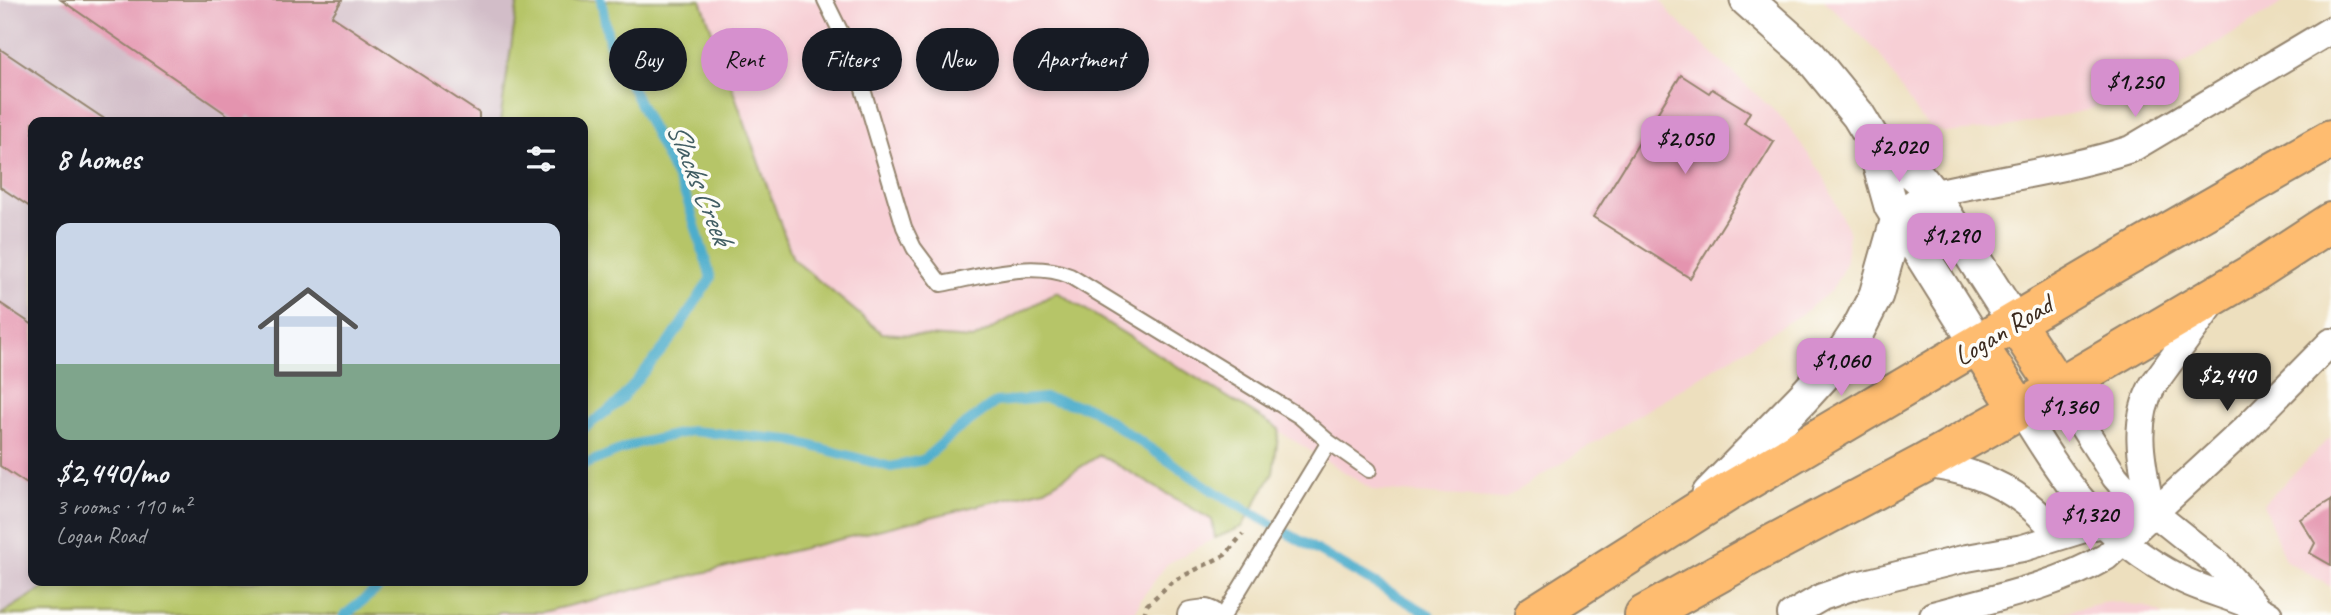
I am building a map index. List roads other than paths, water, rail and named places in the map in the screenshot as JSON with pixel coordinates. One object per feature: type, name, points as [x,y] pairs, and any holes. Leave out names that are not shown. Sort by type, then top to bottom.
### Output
[{"type":"main road","name":"Logan Road","points":[[1534,615],[1685,518],[2331,139]]},
{"type":"main road","points":[[1644,615],[1923,464],[2253,273],[2331,222]]},
{"type":"main road","points":[[2015,323],[2057,387]]},
{"type":"main road","points":[[1978,345],[2018,408]]},
{"type":"street","points":[[1747,0],[1822,69],[1858,115],[1872,138],[1885,191],[1898,218],[1978,345]]},
{"type":"street","points":[[1685,518],[1841,356],[1876,295],[1898,218],[1932,194],[2051,171],[2131,149],[2331,30]]},
{"type":"street","points":[[1872,138],[1920,179],[1932,194],[2015,323]]},
{"type":"street","points":[[2152,514],[2139,440],[2145,399],[2221,291]]},
{"type":"street","points":[[1933,615],[2077,572],[2106,557],[2246,428],[2331,342]]},
{"type":"street","points":[[2057,387],[2115,477],[2136,502],[2218,564],[2263,611]]},
{"type":"street","points":[[2018,408],[2076,495],[2102,524],[2124,542],[2181,579],[2263,611]]},
{"type":"street","points":[[1923,464],[1964,471],[1991,480],[2011,491],[2065,535]]},
{"type":"street","points":[[1791,615],[1822,597],[1844,589],[1954,561],[2023,548],[2102,524],[2152,514]]},
{"type":"street","points":[[1191,615],[1211,615]]},
{"type":"lane","points":[[825,0],[854,59],[904,227],[918,255],[941,284],[1009,272],[1043,270],[1063,273],[1299,416],[1329,442],[1369,470]]},
{"type":"lane","points":[[1224,615],[1329,442]]},
{"type":"waterway","name":"Slacks Creek","points":[[588,425],[617,404],[673,337],[711,278],[687,199],[609,42],[601,0]]},
{"type":"waterway","points":[[588,463],[635,444],[691,431],[790,440],[891,467],[923,460],[956,431],[996,402],[1045,398],[1090,408],[1215,492],[1430,615]]},
{"type":"waterway","name":"Slacks Creek","points":[[345,615],[381,586]]}]
